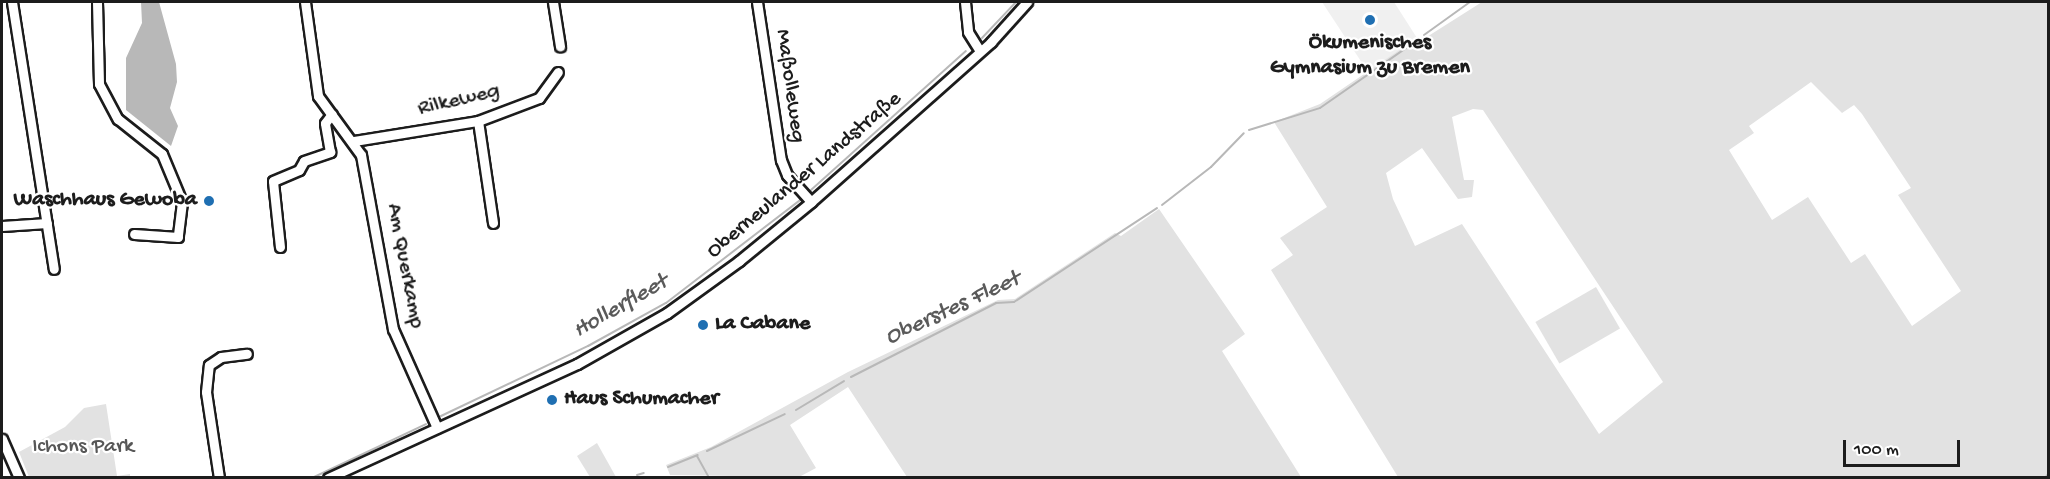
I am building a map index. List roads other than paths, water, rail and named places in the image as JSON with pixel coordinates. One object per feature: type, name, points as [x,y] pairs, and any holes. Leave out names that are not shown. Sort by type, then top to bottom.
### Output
[{"type":"street","points":[[12,2],[54,269]]},
{"type":"street","points":[[97,2],[99,84],[118,119],[162,154],[182,202],[178,237],[134,234]]},
{"type":"street","name":"Am Querkamp","points":[[305,2],[318,96],[354,141],[362,155],[393,328],[436,428]]},
{"type":"street","points":[[553,2],[560,46]]},
{"type":"street","name":"Maßolleweg","points":[[757,2],[780,160],[787,175],[811,202]]},
{"type":"street","points":[[965,2],[968,32],[980,51]]},
{"type":"street","name":"Oberneulander Landstraße","points":[[328,477],[577,364],[666,313],[754,250],[811,202],[980,51],[1027,2]]},
{"type":"street","name":"Rilkeweg","points":[[354,141],[478,121],[539,98],[558,72]]},
{"type":"street","points":[[280,247],[273,181],[299,170],[304,161],[330,152],[325,123],[332,114]]},
{"type":"street","points":[[478,121],[493,223]]},
{"type":"street","points":[[2,226],[47,223]]},
{"type":"street","points":[[219,477],[206,392],[209,364],[221,357],[247,354]]},
{"type":"street","points":[[2,439],[19,477]]},
{"type":"waterway","name":"Hollerfleet","points":[[982,38],[1016,2]]},
{"type":"waterway","name":"Oberstes Fleet","points":[[1424,35],[1470,2]]},
{"type":"waterway","name":"Oberstes Fleet","points":[[1249,130],[1320,108],[1416,41]]},
{"type":"waterway","name":"Hollerfleet","points":[[811,190],[966,51]]},
{"type":"waterway","name":"Oberstes Fleet","points":[[1162,205],[1211,167],[1244,133]]},
{"type":"waterway","name":"Hollerfleet","points":[[441,416],[588,346],[666,303],[800,200]]},
{"type":"waterway","name":"Oberstes Fleet","points":[[851,377],[996,303],[1014,302],[1157,208]]},
{"type":"waterway","name":"Oberstes Fleet","points":[[796,410],[844,381]]},
{"type":"waterway","name":"Oberstes Fleet","points":[[707,451],[785,414]]},
{"type":"waterway","name":"Hollerfleet","points":[[312,478],[426,424]]},
{"type":"waterway","name":"Oberstes Fleet","points":[[668,467],[698,455]]},
{"type":"waterway","points":[[697,456],[709,478]]},
{"type":"waterway","name":"Oberstes Fleet","points":[[637,475],[644,473]]},
{"type":"waterway","points":[[2045,478],[2048,474]]},
{"type":"place","name":"Ökumenisches Gymnasium zu Bremen","points":[[1370,20]]},
{"type":"place","name":"Waschhaus Gewoba","points":[[209,201]]},
{"type":"place","name":"La Cabane","points":[[703,325]]},
{"type":"place","name":"Haus Schumacher","points":[[552,400]]},
{"type":"park label","name":"Ichons Park","points":[[83,448]]}]
